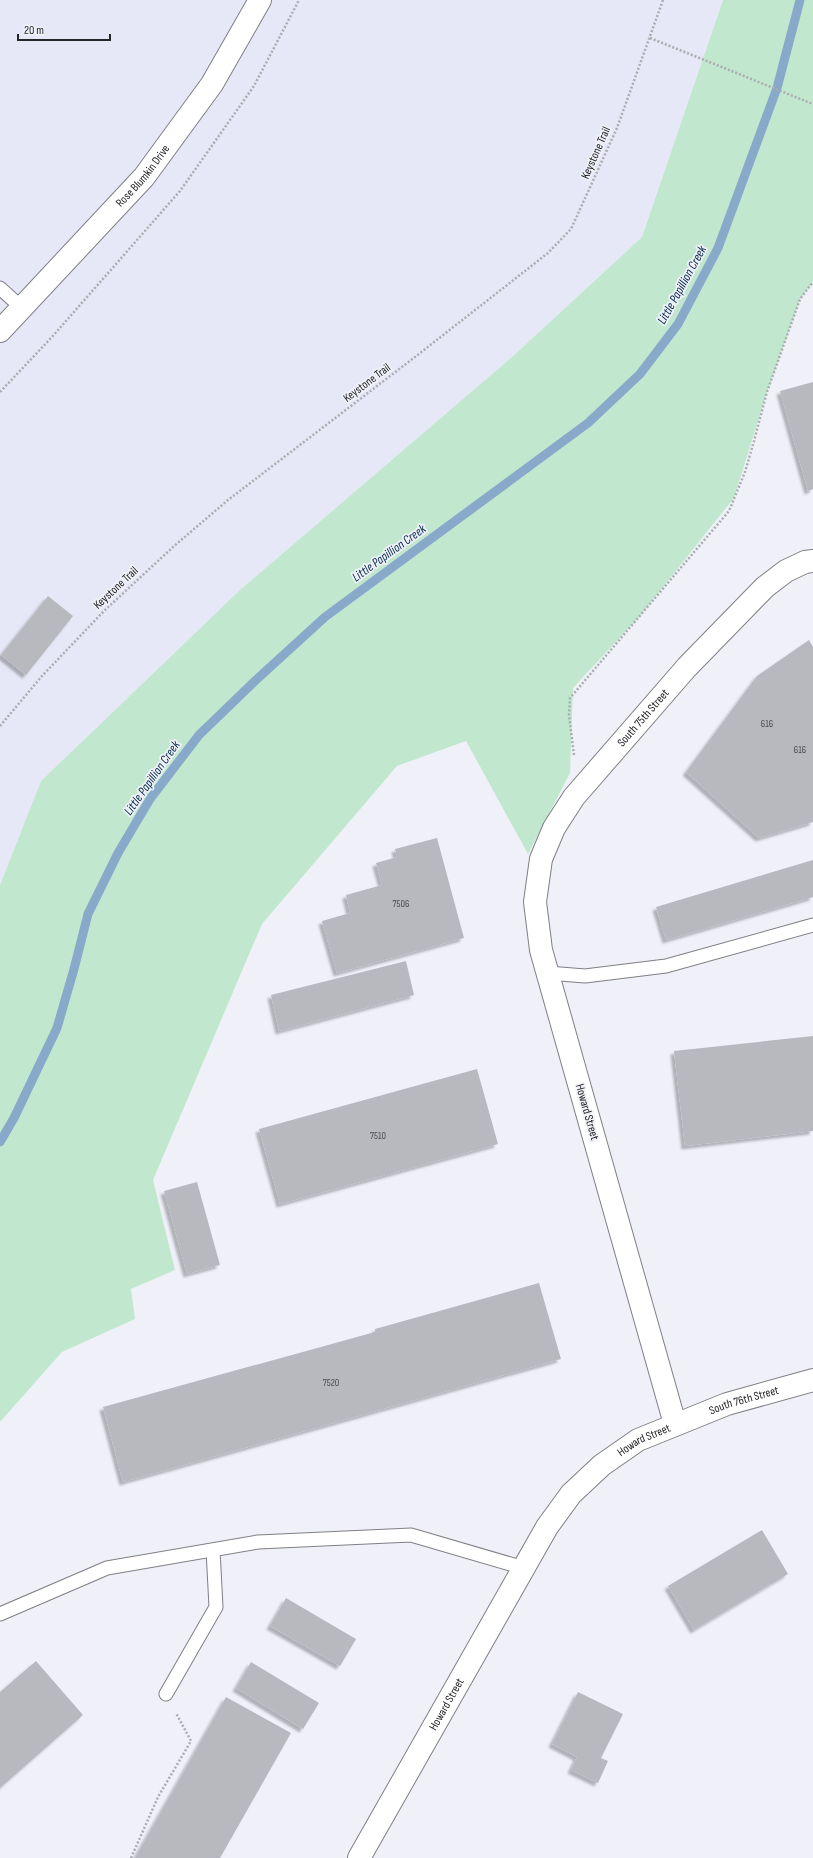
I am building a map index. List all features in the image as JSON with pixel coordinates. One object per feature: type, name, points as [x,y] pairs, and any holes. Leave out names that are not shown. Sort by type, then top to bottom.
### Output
[{"type":"street","name":"Rose Blumkin Drive","points":[[0,332],[144,177],[212,84],[260,0]]},
{"type":"street","name":"South 75th Street","points":[[536,918],[536,902],[541,859],[554,828],[579,791],[687,667],[765,587],[786,571],[805,562],[813,561]]},
{"type":"street","name":"Howard Street","points":[[359,1858],[547,1527],[571,1494],[602,1465],[638,1440],[675,1424],[541,950],[536,918]]},
{"type":"street","name":"South 76th Street","points":[[675,1424],[728,1404],[813,1380]]},
{"type":"lane","points":[[0,288],[22,308]]},
{"type":"lane","points":[[548,974],[585,976],[666,966],[813,925]]},
{"type":"lane","points":[[0,1614],[107,1568],[258,1542],[411,1535],[524,1568]]},
{"type":"lane","points":[[166,1694],[216,1607],[213,1550]]},
{"type":"path","points":[[0,392],[52,337],[180,191],[254,86],[299,0]]},
{"type":"path","name":"Keystone Trail","points":[[0,726],[42,676],[104,611],[173,547],[228,500],[542,258],[571,229],[617,128],[663,0]]},
{"type":"path","points":[[650,38],[813,104]]},
{"type":"path","points":[[579,791],[569,715],[570,698],[729,511],[744,472],[767,392],[800,299],[813,282]]},
{"type":"path","points":[[131,1858],[158,1797],[191,1741],[166,1694]]},
{"type":"shaded area","points":[[0,0],[723,0],[642,237],[512,357],[240,590],[41,781],[0,885]]},
{"type":"green space","points":[[723,0],[813,0],[813,282],[800,299],[767,392],[734,498],[639,617],[573,688],[570,773],[528,854],[466,741],[397,766],[262,924],[153,1180],[175,1270],[131,1289],[135,1319],[62,1352],[0,1422],[0,885],[41,781],[240,590],[512,357],[642,237]]},
{"type":"building","points":[[813,382],[813,489],[808,491],[780,391]]},
{"type":"building","points":[[48,596],[73,616],[26,675],[1,655]]},
{"type":"building","points":[[809,640],[813,647],[813,822],[759,838],[686,772],[757,676]]},
{"type":"building","points":[[437,838],[464,938],[337,973],[322,921],[350,913],[346,895],[382,885],[376,863],[397,857],[395,849]]},
{"type":"building","points":[[813,860],[813,897],[666,940],[656,907]]},
{"type":"building","points":[[406,961],[414,995],[279,1031],[271,995]]},
{"type":"building","points":[[813,1036],[813,1131],[685,1146],[674,1051]]},
{"type":"building","points":[[477,1069],[498,1144],[280,1204],[259,1129]]},
{"type":"building","points":[[197,1182],[220,1265],[187,1274],[164,1191]]},
{"type":"building","points":[[539,1283],[561,1359],[123,1482],[103,1407],[375,1332],[375,1329]]},
{"type":"building","points":[[762,1530],[788,1574],[694,1630],[668,1586]]},
{"type":"building","points":[[286,1598],[356,1639],[340,1666],[270,1626]]},
{"type":"building","points":[[36,1661],[83,1715],[0,1788],[0,1692]]},
{"type":"building","points":[[251,1662],[319,1703],[303,1729],[236,1688]]},
{"type":"building","points":[[578,1692],[623,1714],[601,1758],[608,1761],[598,1783],[571,1770],[577,1757],[552,1744]]},
{"type":"building","points":[[226,1697],[291,1733],[220,1858],[135,1858]]},
{"type":"waterway","name":"Little Papillion Creek","points":[[0,1142],[14,1118],[57,1028],[88,914],[118,853],[150,799],[199,735],[325,617],[588,423],[640,374],[678,324],[718,248],[777,88],[800,0]]}]
